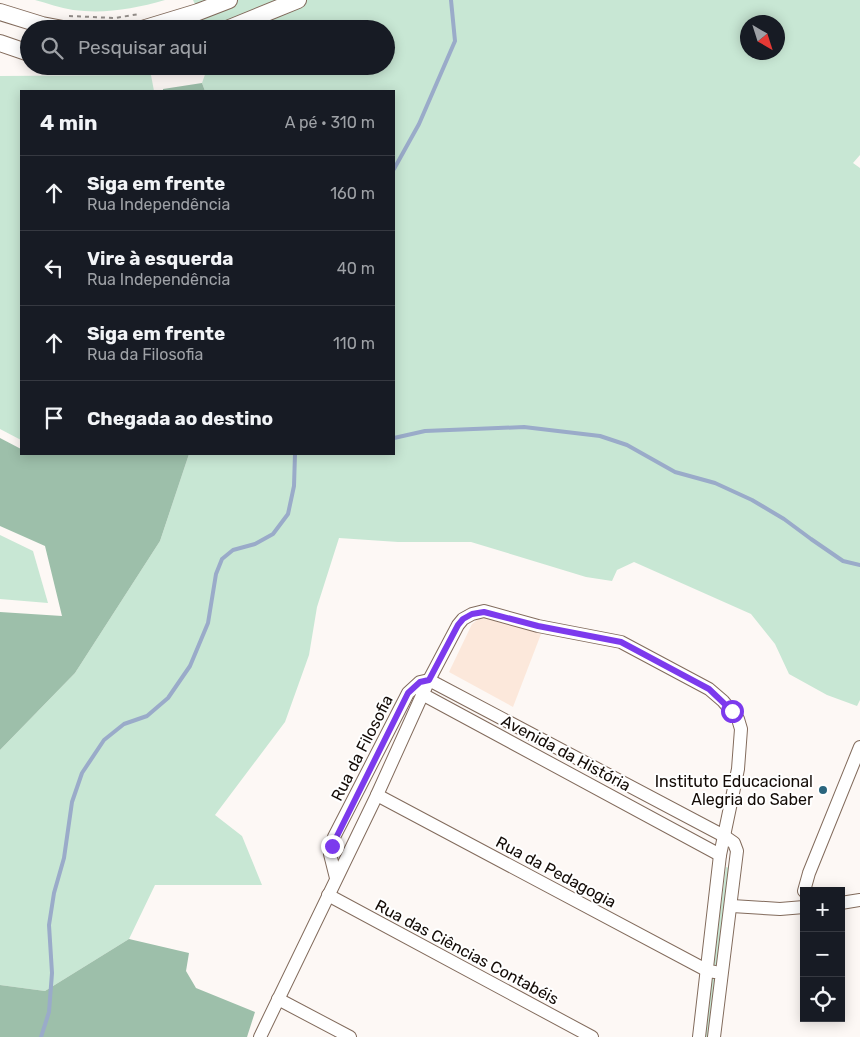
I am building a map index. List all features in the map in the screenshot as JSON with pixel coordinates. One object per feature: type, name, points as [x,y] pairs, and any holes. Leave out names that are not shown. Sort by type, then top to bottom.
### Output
[{"type":"main road","points":[[148,20],[198,12],[229,0]]},
{"type":"main road","points":[[249,20],[298,0]]},
{"type":"main road","points":[[0,12],[27,20]]},
{"type":"main road","points":[[0,43],[20,50]]},
{"type":"street","points":[[0,53],[20,53]]},
{"type":"street","points":[[429,680],[458,625],[463,619],[472,614],[484,612],[538,626],[621,642],[666,664],[709,689],[732,711],[740,723],[738,769],[720,855],[699,1037]]},
{"type":"street","name":"Rua da Filosofia","points":[[260,1037],[377,794],[429,680]]},
{"type":"street","name":"Rua da Filosofia","points":[[336,878],[330,854],[334,838],[408,693],[420,682],[429,680]]},
{"type":"street","name":"Avenida da História","points":[[429,680],[734,842],[737,851],[732,906],[714,1037]]},
{"type":"street","name":"Avenida da História","points":[[422,694],[720,855]]},
{"type":"street","points":[[805,887],[860,747]]},
{"type":"street","name":"Rua da Pedagogia","points":[[377,794],[708,971],[722,974]]},
{"type":"street","name":"Rua das Ciências Contabéis","points":[[328,895],[592,1037]]},
{"type":"street","points":[[845,902],[860,900]]},
{"type":"street","points":[[732,906],[780,909],[800,907]]},
{"type":"street","points":[[278,999],[350,1037]]},
{"type":"path","points":[[90,20],[115,18],[133,20]]},
{"type":"shaded area","points":[[485,614],[541,634],[513,707],[449,672],[472,624]]},
{"type":"green space","points":[[35,0],[165,0],[131,8],[85,11],[68,9]]},
{"type":"green space","points":[[193,0],[860,0],[860,155],[853,163],[860,168],[860,700],[857,706],[827,695],[789,674],[775,644],[751,614],[634,562],[617,570],[612,581],[586,577],[471,542],[398,542],[339,538],[317,607],[309,655],[285,722],[215,815],[242,836],[262,885],[155,885],[129,939],[45,991],[0,985],[0,750],[75,673],[160,541],[189,455],[395,455],[395,90],[205,90],[202,83],[205,75],[395,75],[395,20],[202,20]]},
{"type":"green space","points":[[151,75],[154,90],[20,90],[20,439],[0,429],[0,76]]},
{"type":"green space","points":[[202,83],[205,90],[163,90]]},
{"type":"green space","points":[[0,438],[20,448],[20,455],[189,455],[160,541],[75,673],[0,750],[0,612],[62,616],[45,546],[0,526]]},
{"type":"green space","points":[[0,535],[33,551],[48,603],[0,599]]},
{"type":"green space","points":[[726,867],[729,868],[711,1037],[704,1037]]},
{"type":"green space","points":[[129,939],[189,953],[186,971],[196,988],[255,1012],[247,1037],[0,1037],[0,985],[45,991]]},
{"type":"waterway","points":[[395,167],[419,124],[455,41],[451,0]]},
{"type":"waterway","points":[[395,438],[425,431],[524,427],[600,436],[627,445],[675,472],[715,483],[752,500],[784,519],[843,561],[860,565]]},
{"type":"waterway","points":[[41,1037],[49,1012],[52,973],[49,925],[54,893],[64,858],[72,802],[82,773],[104,740],[124,724],[147,716],[168,698],[190,666],[208,623],[216,574],[222,559],[233,550],[255,544],[273,534],[288,514],[294,486],[295,455]]},
{"type":"place","name":"Instituto Educacional Alegria do Saber","points":[[823,790]]},
{"type":"route","points":[[332,846],[334,838],[408,693],[420,682],[429,680],[458,625],[463,619],[472,614],[484,612],[497,614],[538,626],[621,642],[666,664],[709,689],[732,711]]}]
